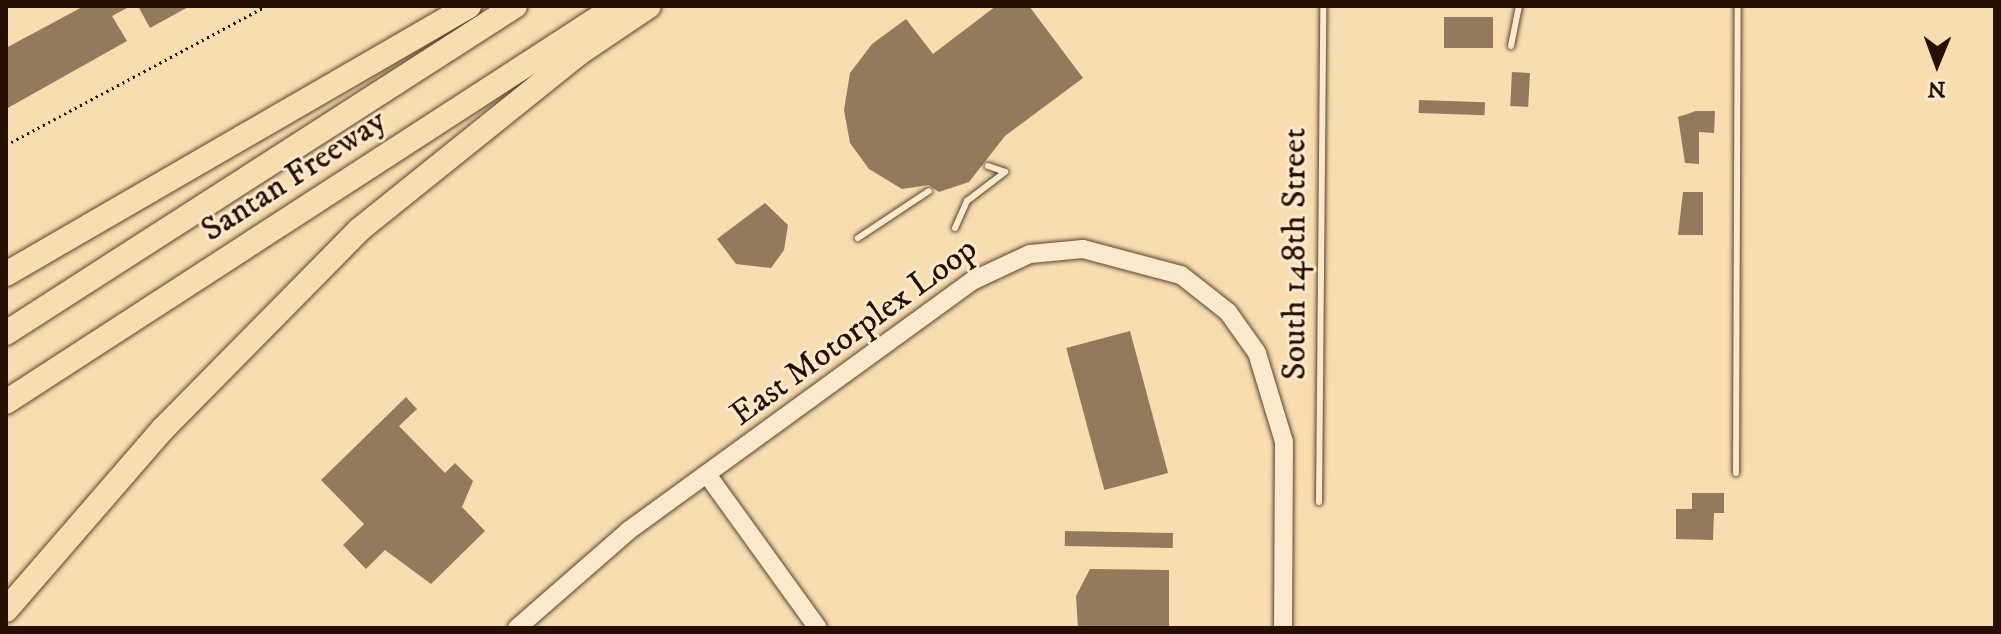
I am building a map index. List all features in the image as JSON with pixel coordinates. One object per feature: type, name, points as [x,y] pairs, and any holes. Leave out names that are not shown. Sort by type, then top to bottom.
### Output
[{"type":"highway","points":[[6,274],[469,6]]},
{"type":"highway","name":"Santan Freeway","points":[[6,333],[515,6]]},
{"type":"highway","name":"Santan Freeway","points":[[6,402],[617,6]]},
{"type":"highway","points":[[6,610],[163,429],[359,230],[579,53],[649,6]]},
{"type":"street","name":"East Motorplex Loop","points":[[517,628],[628,531],[709,477],[991,269],[1054,250],[1127,255],[1164,266],[1211,296],[1265,368],[1284,442],[1283,628]]},
{"type":"street","points":[[709,477],[818,628]]},
{"type":"lane","name":"South 148th Street","points":[[1319,502],[1323,6]]},
{"type":"lane","points":[[1511,46],[1519,6]]},
{"type":"lane","points":[[1736,473],[1738,6]]},
{"type":"lane","points":[[955,228],[967,201],[1005,172],[988,166]]},
{"type":"lane","points":[[858,238],[929,191]]},
{"type":"path","points":[[6,145],[266,6]]},
{"type":"building","points":[[84,6],[131,6],[112,16],[127,41],[6,109],[6,48]]},
{"type":"building","points":[[138,6],[190,6],[150,28]]},
{"type":"building","points":[[996,6],[1029,6],[1083,78],[1005,136],[969,182],[939,192],[929,185],[902,189],[869,169],[850,143],[844,110],[850,73],[872,44],[906,19],[933,54]]},
{"type":"building","points":[[1444,17],[1493,17],[1493,48],[1444,48]]},
{"type":"building","points":[[1512,72],[1530,73],[1528,107],[1510,106]]},
{"type":"building","points":[[1419,100],[1485,102],[1485,115],[1419,113]]},
{"type":"building","points":[[1696,111],[1715,111],[1714,133],[1699,132],[1699,164],[1685,163],[1678,117]]},
{"type":"building","points":[[1683,192],[1703,192],[1703,235],[1678,235]]},
{"type":"building","points":[[765,203],[788,225],[784,250],[771,268],[736,264],[717,239]]},
{"type":"building","points":[[1130,331],[1168,473],[1104,490],[1066,348]]},
{"type":"building","points":[[406,397],[417,409],[399,426],[445,473],[455,463],[473,481],[462,507],[485,531],[431,584],[385,550],[366,569],[343,545],[364,524],[321,480]]},
{"type":"building","points":[[1692,493],[1724,493],[1724,513],[1714,513],[1713,540],[1676,539],[1676,509],[1692,509]]},
{"type":"building","points":[[1065,531],[1173,533],[1173,548],[1065,546]]},
{"type":"building","points":[[1090,569],[1169,570],[1169,628],[1078,628],[1076,596]]}]
